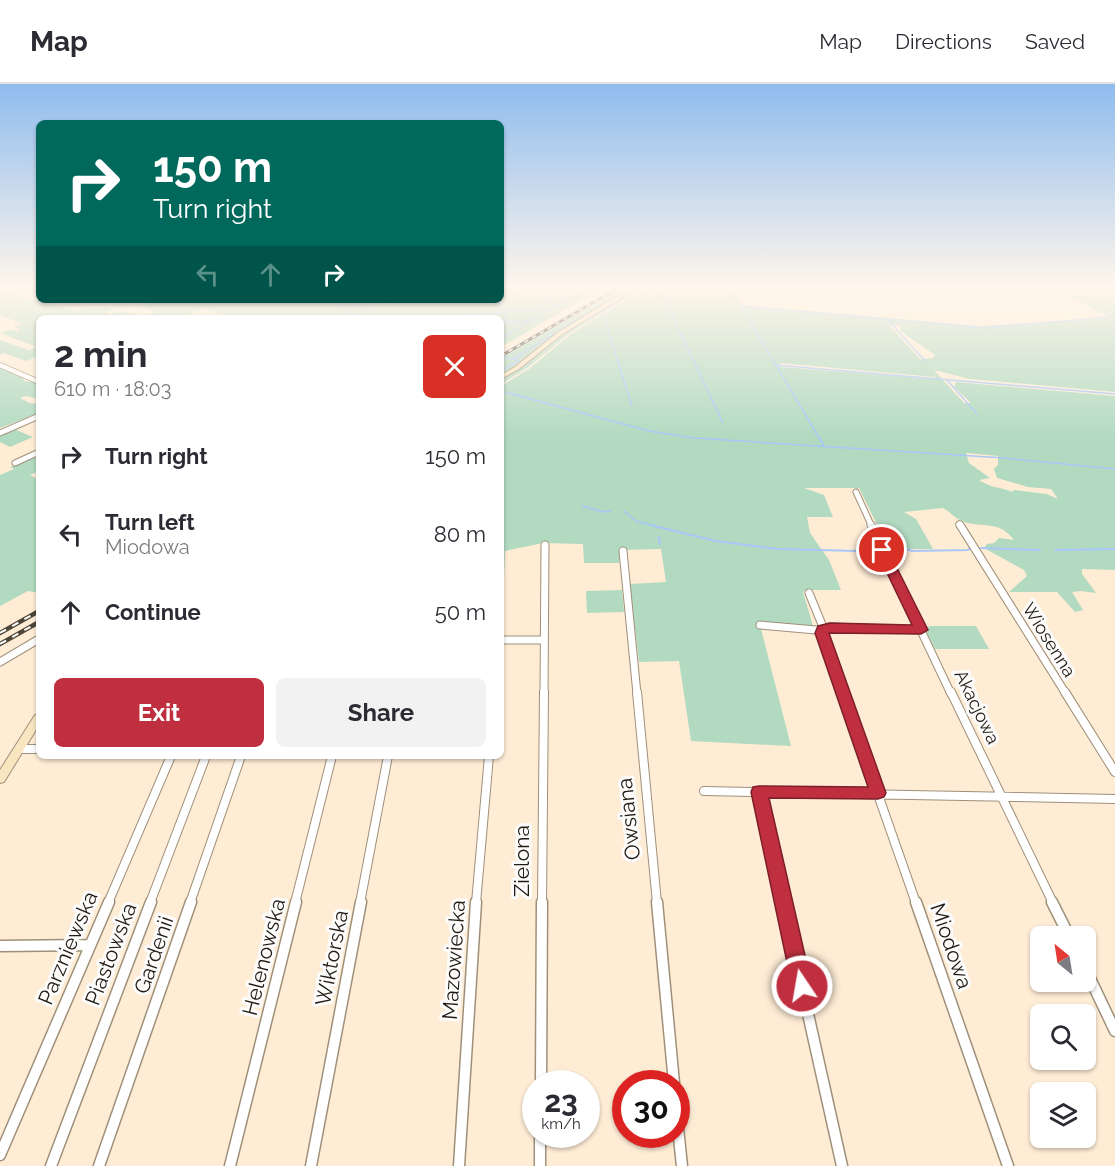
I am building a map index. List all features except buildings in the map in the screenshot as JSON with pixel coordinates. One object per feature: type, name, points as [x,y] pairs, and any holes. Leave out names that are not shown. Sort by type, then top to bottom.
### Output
[{"type":"street","points":[[504,375],[517,368],[553,338]]},
{"type":"street","points":[[0,365],[36,381]]},
{"type":"street","points":[[0,433],[36,417]]},
{"type":"street","points":[[15,462],[36,453]]},
{"type":"street","name":"Akacjowa","points":[[856,492],[1065,926]]},
{"type":"street","name":"Wiosenna","points":[[959,524],[1115,772]]},
{"type":"street","name":"Zielona","points":[[541,1070],[545,546]]},
{"type":"street","name":"Owsiana","points":[[623,551],[673,1070]]},
{"type":"street","name":"Miodowa","points":[[809,593],[1008,1166]]},
{"type":"street","points":[[760,625],[816,630],[832,627],[921,630]]},
{"type":"street","points":[[504,640],[544,640]]},
{"type":"street","points":[[0,662],[36,641]]},
{"type":"street","points":[[0,779],[36,722]]},
{"type":"street","points":[[19,749],[36,749]]},
{"type":"street","name":"Parzniewska","points":[[0,1155],[170,759]]},
{"type":"street","name":"Piastowska","points":[[51,1166],[205,759]]},
{"type":"street","name":"Gardenii","points":[[99,1166],[241,759]]},
{"type":"street","name":"Helenowska","points":[[230,1166],[331,759]]},
{"type":"street","name":"Wiktorska","points":[[311,1166],[387,759]]},
{"type":"street","name":"Mazowiecka","points":[[459,1166],[479,851],[489,759]]},
{"type":"street","points":[[704,791],[1115,799]]},
{"type":"street","points":[[759,792],[842,1166]]},
{"type":"street","points":[[0,945],[89,945]]},
{"type":"street","points":[[1096,991],[1115,1031]]},
{"type":"street","points":[[540,1148],[540,1166]]},
{"type":"street","points":[[680,1148],[682,1166]]},
{"type":"green space","points":[[15,338],[36,338],[36,347]]},
{"type":"green space","points":[[504,338],[516,338],[504,345]]},
{"type":"green space","points":[[535,338],[551,338],[504,374],[504,356]]},
{"type":"green space","points":[[558,338],[563,338],[527,368],[504,382],[504,378]]},
{"type":"green space","points":[[566,338],[901,338],[920,359],[933,358],[935,355],[911,338],[1115,338],[1115,392],[970,379],[934,370],[964,403],[971,403],[954,387],[956,382],[1115,396],[1115,570],[1082,569],[1082,574],[1096,593],[1072,592],[1083,610],[1075,612],[1057,592],[1009,592],[1027,576],[1024,570],[984,548],[999,538],[1014,540],[1001,529],[966,522],[943,508],[904,512],[916,519],[933,549],[906,549],[885,541],[859,488],[804,488],[824,495],[833,517],[807,517],[810,533],[829,560],[841,590],[803,592],[814,629],[760,625],[791,746],[691,741],[679,661],[639,662],[630,584],[666,582],[661,549],[620,550],[619,563],[584,563],[583,544],[543,543],[505,551],[504,578],[504,384],[529,369]],"holes":[[[780,363],[935,377],[936,379],[781,367]],[[966,453],[998,456],[998,465],[994,469],[997,478],[1028,487],[1051,489],[1058,499],[1047,494],[1013,490],[1013,492],[987,485],[979,480],[990,478],[969,463]]]},
{"type":"green space","points":[[0,340],[28,350],[36,347],[36,357],[26,361],[4,353],[0,355]]},
{"type":"green space","points":[[0,367],[23,377],[24,381],[36,383],[36,398],[26,396],[20,398],[36,404],[36,414],[0,428]]},
{"type":"green space","points":[[14,429],[33,437],[10,447],[0,442],[0,435]]},
{"type":"green space","points":[[36,458],[36,472],[30,475],[36,478],[36,592],[28,591],[0,606],[0,475],[14,469],[10,467]]},
{"type":"green space","points":[[622,590],[624,612],[587,613],[586,591]]},
{"type":"green space","points":[[976,626],[989,649],[935,649],[924,627]]},
{"type":"waterway","points":[[513,359],[547,338]]},
{"type":"waterway","points":[[610,338],[632,406]]},
{"type":"waterway","points":[[683,338],[723,423]]},
{"type":"waterway","points":[[760,338],[776,365]]},
{"type":"waterway","points":[[905,338],[926,362]]},
{"type":"waterway","points":[[505,357],[513,359]]},
{"type":"waterway","points":[[504,369],[520,360],[513,359]]},
{"type":"waterway","points":[[776,365],[1115,394]]},
{"type":"waterway","points":[[776,365],[824,446]]},
{"type":"waterway","points":[[947,380],[977,414]]},
{"type":"waterway","points":[[504,392],[649,431],[694,438],[1004,458],[1115,469]]},
{"type":"waterway","points":[[582,506],[604,512],[611,511]]},
{"type":"waterway","points":[[624,511],[636,521],[658,527]]},
{"type":"waterway","points":[[652,525],[658,527]]},
{"type":"waterway","points":[[658,527],[716,541],[778,549],[857,551],[870,550],[876,546]]},
{"type":"waterway","points":[[659,537],[660,544]]},
{"type":"waterway","points":[[889,544],[912,551],[968,550],[970,548]]},
{"type":"waterway","points":[[981,548],[1040,550]]},
{"type":"waterway","points":[[1055,550],[1115,549]]},
{"type":"railway","points":[[504,354],[531,338]]},
{"type":"railway","points":[[0,633],[36,613]]},
{"type":"railway","points":[[0,644],[36,624]]},
{"type":"route","points":[[802,986],[759,792],[878,793],[822,633],[823,629],[830,627],[921,630],[882,550]]}]
